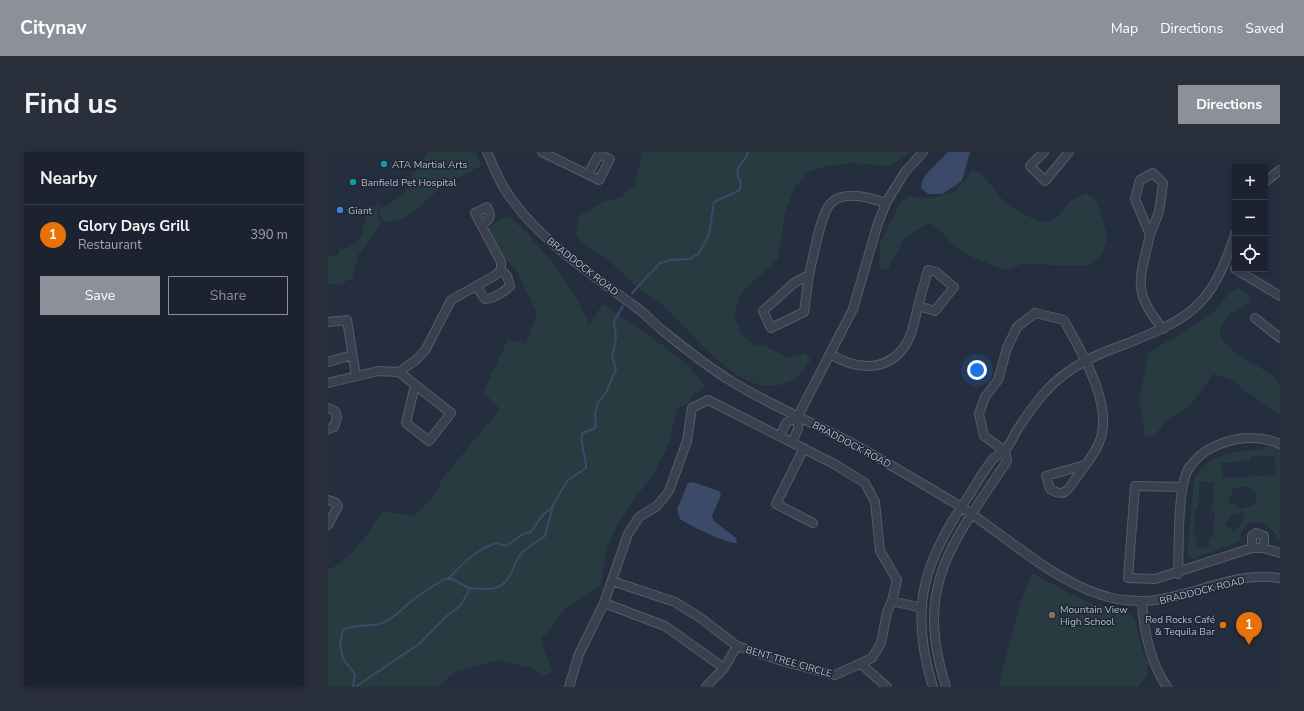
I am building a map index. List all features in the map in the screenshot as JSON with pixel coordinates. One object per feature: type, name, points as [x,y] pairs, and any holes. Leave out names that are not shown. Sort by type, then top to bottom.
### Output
[{"type":"street","name":"BRADDOCK ROAD","points":[[488,152],[506,191],[530,222],[603,284],[644,313],[661,329],[715,371],[746,390],[873,455],[961,507],[1051,570],[1080,587],[1112,598],[1142,603],[1176,597],[1245,578],[1280,578]]},
{"type":"street","points":[[542,152],[551,158],[588,174]]},
{"type":"street","points":[[792,442],[798,429],[798,416],[853,309],[878,223],[886,203],[905,172],[923,152]]},
{"type":"street","points":[[1044,152],[1030,166],[1045,181],[1069,152]]},
{"type":"street","points":[[1268,180],[1280,170]]},
{"type":"street","points":[[1150,235],[1135,199],[1140,180],[1154,173],[1163,183],[1158,212],[1140,273],[1141,291],[1148,312],[1163,329]]},
{"type":"street","points":[[809,275],[794,283],[763,311],[771,328],[804,312],[809,275],[822,222],[830,204],[840,198],[853,196],[886,203]]},
{"type":"street","points":[[476,286],[485,299],[490,299],[510,286],[510,282],[501,270],[501,262],[482,225]]},
{"type":"street","points":[[933,687],[922,643],[922,597],[933,555],[961,507],[994,457],[1005,450],[1038,399],[1062,376],[1085,360],[1163,329],[1182,318],[1197,306],[1213,287],[1226,264],[1234,236]]},
{"type":"street","points":[[1226,264],[1232,267]]},
{"type":"street","points":[[399,372],[416,360],[426,349],[451,300],[494,276],[501,270]]},
{"type":"street","points":[[830,354],[844,362],[860,365],[888,363],[906,344],[928,270],[936,272],[954,287],[935,311],[918,306]]},
{"type":"street","points":[[1240,272],[1280,296]]},
{"type":"street","points":[[946,687],[935,644],[933,621],[935,596],[946,557],[1007,461],[1005,450],[984,436],[978,414],[985,397],[998,380],[1007,348],[1017,327],[1035,313],[1064,320],[1092,373],[1102,408],[1103,428],[1099,444],[1085,465],[1067,492],[1061,493],[1050,489],[1047,484],[1046,476],[1085,465]]},
{"type":"street","points":[[1254,318],[1280,338]]},
{"type":"street","points":[[328,322],[346,320],[356,376]]},
{"type":"street","points":[[328,362],[352,355]]},
{"type":"street","points":[[328,383],[378,371],[399,372],[451,413],[429,441],[406,424],[415,385]]},
{"type":"street","name":"BENT TREE CIRCLE","points":[[569,687],[579,654],[604,603],[628,534],[639,517],[657,506],[669,491],[687,441],[692,408],[708,400],[804,448],[865,483],[875,502],[880,551],[897,580],[892,601],[887,612],[887,620],[881,643],[872,658],[835,675],[782,661],[737,646],[700,617],[675,602],[612,581]]},
{"type":"street","points":[[328,408],[335,411],[337,417],[334,427],[328,429]]},
{"type":"street","points":[[780,436],[786,422],[798,416]]},
{"type":"street","points":[[1178,574],[1182,487],[1189,468],[1202,454],[1216,445],[1234,439],[1255,438],[1278,441]]},
{"type":"street","points":[[804,448],[776,504],[813,523]]},
{"type":"street","points":[[1182,487],[1135,486],[1128,578],[1155,579],[1178,574],[1252,548],[1264,548],[1280,553]]},
{"type":"street","points":[[328,500],[335,502],[338,506],[328,525]]},
{"type":"street","points":[[1252,548],[1252,536],[1256,533],[1264,536],[1264,548]]},
{"type":"street","points":[[892,601],[922,608]]},
{"type":"street","points":[[604,603],[665,626],[724,668]]},
{"type":"street","points":[[1142,603],[1148,644],[1160,677],[1167,687]]},
{"type":"street","name":"BENT TREE CIRCLE","points":[[706,687],[724,668],[737,646]]},
{"type":"street","points":[[861,664],[887,687]]},
{"type":"green space","points":[[428,152],[475,152],[482,165],[439,189],[406,217],[390,222],[382,220],[379,214],[379,203],[383,208],[400,197],[415,180],[411,176]]},
{"type":"green space","points":[[642,152],[912,152],[893,164],[883,166],[855,163],[825,166],[807,173],[795,187],[785,213],[778,259],[743,291],[738,299],[734,316],[741,333],[755,345],[764,345],[788,358],[805,353],[811,360],[800,374],[781,385],[761,385],[742,377],[723,364],[705,348],[659,302],[643,292],[607,259],[586,245],[576,235],[579,216],[603,202],[621,197],[635,185]]},
{"type":"green space","points":[[972,171],[981,173],[1006,204],[1039,222],[1049,222],[1057,217],[1069,202],[1086,193],[1096,200],[1108,237],[1102,255],[1087,266],[1022,264],[1005,270],[962,252],[953,245],[941,231],[929,223],[905,237],[888,269],[879,269],[880,242],[901,202],[909,196],[928,199],[955,192]]},
{"type":"green space","points":[[378,204],[378,215],[381,224],[358,255],[352,278],[343,283],[328,285],[328,257],[339,255],[339,250],[350,247],[357,242],[361,236],[367,216],[371,209]]},
{"type":"green space","points":[[510,217],[534,241],[555,266],[574,294],[589,324],[603,304],[671,351],[684,362],[705,386],[694,394],[687,405],[677,408],[669,444],[654,473],[618,522],[605,555],[601,585],[565,609],[541,640],[552,672],[544,676],[532,668],[497,660],[456,672],[441,683],[439,687],[328,687],[328,570],[337,565],[353,552],[382,511],[413,516],[432,499],[443,478],[500,409],[483,392],[508,339],[526,344],[537,313],[515,268],[504,257],[489,229],[498,220]]},
{"type":"green space","points":[[1239,288],[1248,293],[1251,301],[1229,314],[1220,330],[1221,339],[1235,352],[1273,376],[1280,386],[1280,416],[1231,380],[1213,374],[1191,405],[1167,420],[1155,435],[1145,437],[1139,399],[1149,353],[1212,314],[1230,292]]},
{"type":"green space","points":[[1266,445],[1280,449],[1280,529],[1278,533],[1280,534],[1280,540],[1276,539],[1274,531],[1269,526],[1263,523],[1250,523],[1245,527],[1242,533],[1241,541],[1192,559],[1187,555],[1194,481],[1199,472],[1214,459],[1223,455],[1242,451],[1262,450]],"holes":[[[1275,456],[1276,475],[1223,478],[1222,463],[1250,460],[1250,457]],[[1200,481],[1214,483],[1212,511],[1215,511],[1213,537],[1210,537],[1208,549],[1195,547],[1196,536],[1193,535],[1195,509],[1198,510]],[[1246,486],[1255,492],[1257,502],[1253,506],[1241,509],[1229,502],[1228,498],[1230,497],[1234,488]],[[1242,510],[1245,513],[1243,516],[1245,518],[1235,532],[1225,524],[1233,512],[1238,515]]]},
{"type":"green space","name":"Mountain View High School","points":[[1032,573],[1086,602],[1128,613],[1135,619],[1141,646],[1148,663],[1147,676],[1137,687],[999,687],[1000,678],[1021,602]]},
{"type":"water","points":[[948,152],[970,152],[962,181],[942,194],[928,194],[921,188],[923,179]]},
{"type":"water","points":[[693,482],[719,491],[721,495],[712,516],[714,521],[736,538],[737,543],[725,541],[680,519],[677,509],[688,483]]},
{"type":"waterway","points":[[632,293],[660,263],[671,260],[690,259],[699,253],[709,235],[714,202],[740,190],[741,183],[737,173],[739,166],[748,152]]},
{"type":"waterway","points":[[355,687],[419,644],[448,615],[461,605],[470,588],[491,589],[501,586],[509,577],[520,555],[545,536],[553,506],[567,481],[586,468],[582,433],[594,429],[596,425],[595,414],[598,402],[606,393],[616,369],[612,357],[616,338],[614,321],[623,306]]},
{"type":"waterway","points":[[449,578],[465,562],[482,549],[496,543],[506,546],[523,534],[531,532],[541,517],[553,506]]},
{"type":"waterway","points":[[353,687],[355,674],[343,659],[340,645],[343,630],[386,621],[417,597],[445,579],[452,579],[469,588]]},
{"type":"place","name":"ATA Martial Arts","points":[[384,164]]},
{"type":"place","name":"Banfield Pet Hospital","points":[[353,182]]},
{"type":"place","name":"Giant","points":[[340,210]]},
{"type":"place","name":"Mountain View High School","points":[[1052,615]]},
{"type":"place","name":"Red Rocks Café & Tequila Bar","points":[[1223,625]]},
{"type":"place","name":"Glory Days Grill","points":[[1249,645]]}]
